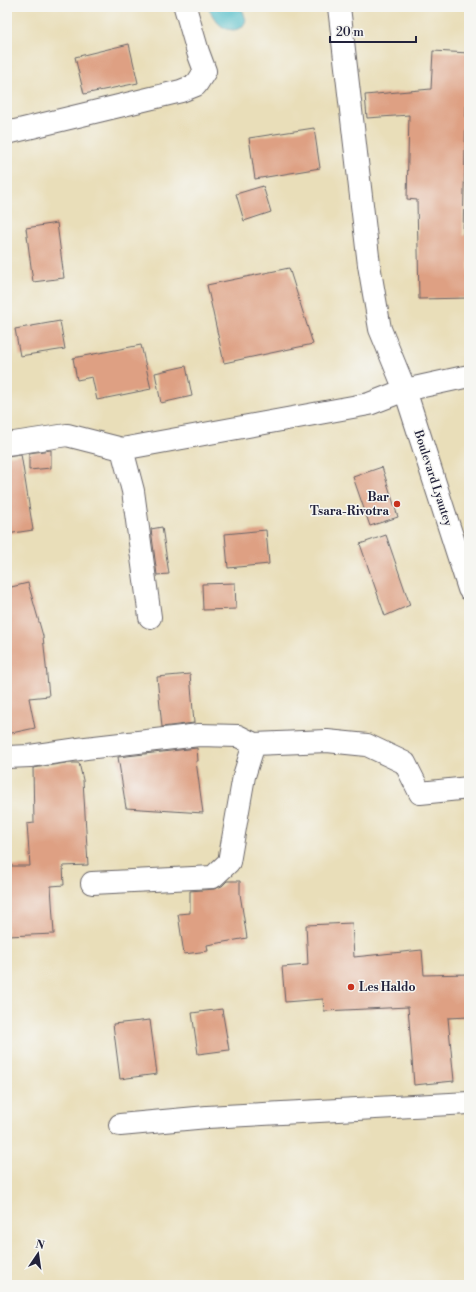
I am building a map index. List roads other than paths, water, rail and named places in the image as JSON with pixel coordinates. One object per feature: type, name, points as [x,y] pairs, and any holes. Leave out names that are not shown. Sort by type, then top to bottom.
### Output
[{"type":"street","points":[[7,133],[18,129],[182,91],[196,85],[205,71],[198,52],[186,7]]},
{"type":"street","name":"Boulevard Lyautey","points":[[338,7],[368,265],[380,329],[405,390],[469,589]]},
{"type":"street","points":[[7,444],[67,435],[122,449],[369,404],[405,390],[469,376]]},
{"type":"street","points":[[122,449],[133,492],[150,617]]},
{"type":"street","points":[[7,757],[30,756],[86,748],[199,736],[238,736],[254,744],[327,741],[367,745],[405,763],[420,793],[469,788]]},
{"type":"street","points":[[92,883],[213,877],[229,862],[244,776],[254,744]]},
{"type":"street","points":[[120,1124],[207,1117],[469,1103]]},
{"type":"water","points":[[208,7],[237,7],[243,11],[246,20],[243,27],[233,30],[224,28],[215,19]]},
{"type":"place","name":"Bar Tsara-Rivotra","points":[[397,504]]},
{"type":"place","name":"Les Haldo","points":[[351,987]]}]
